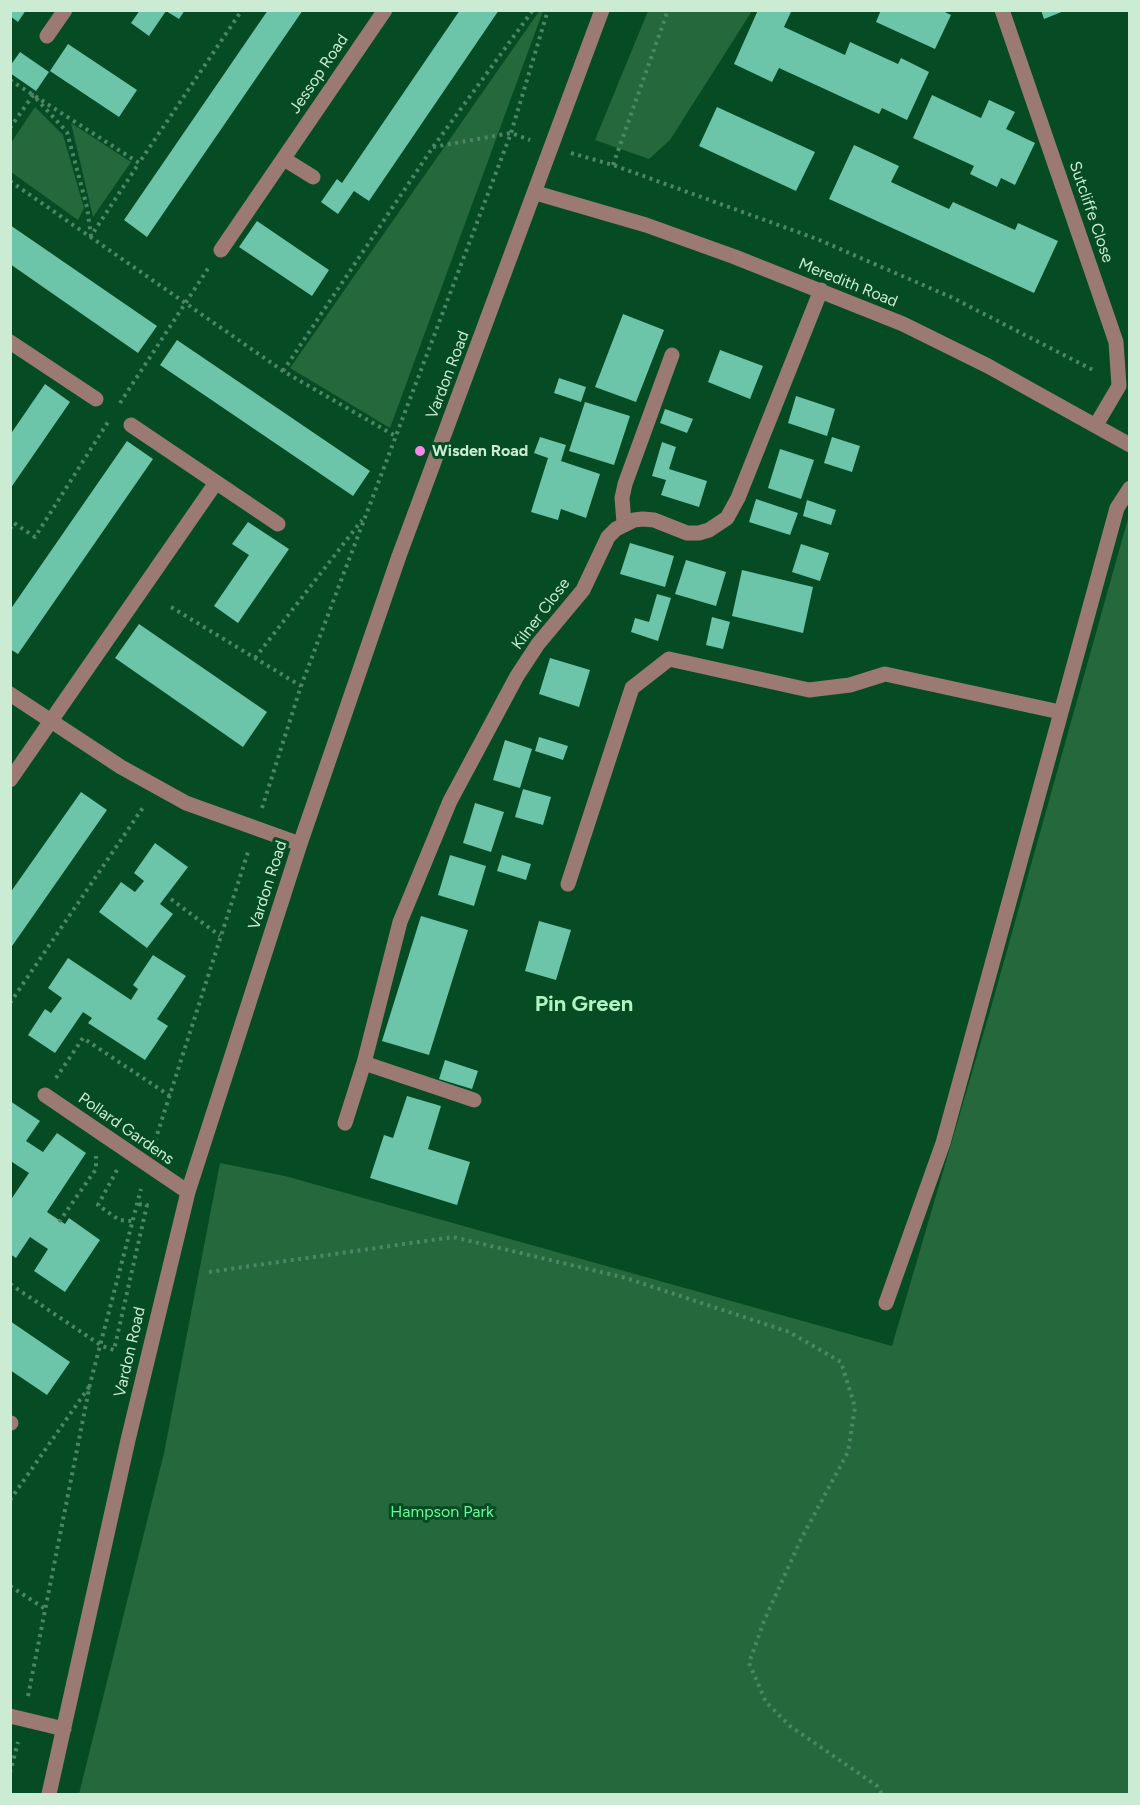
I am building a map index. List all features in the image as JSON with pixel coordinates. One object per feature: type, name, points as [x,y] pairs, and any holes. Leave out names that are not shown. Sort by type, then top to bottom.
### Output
[{"type":"street","points":[[47,36],[65,10]]},
{"type":"street","name":"Jessop Road","points":[[221,250],[384,10]]},
{"type":"street","name":"Vardon Road","points":[[49,1794],[128,1440],[188,1192],[300,844],[399,556],[536,193],[602,10]]},
{"type":"street","name":"Sutcliffe Close","points":[[1002,10],[1116,342],[1119,386]]},
{"type":"street","points":[[284,159],[313,177]]},
{"type":"street","name":"Meredith Road","points":[[536,193],[646,225],[821,290],[903,324],[956,350],[1130,445]]},
{"type":"street","points":[[672,355],[625,484],[622,498],[624,524],[634,520],[654,520],[687,533],[699,533],[727,519],[738,498],[821,290]]},
{"type":"street","points":[[10,342],[96,399]]},
{"type":"street","points":[[1096,425],[1119,386]]},
{"type":"street","points":[[131,425],[215,484],[278,524]]},
{"type":"street","points":[[10,780],[215,484]]},
{"type":"street","points":[[886,1303],[943,1143],[1059,712],[1118,508],[1130,488]]},
{"type":"street","name":"Kilner Close","points":[[345,1122],[364,1063],[400,922],[450,801],[517,676],[538,644],[583,590],[608,537],[624,524]]},
{"type":"street","points":[[568,884],[632,688],[669,659],[809,690],[850,685],[885,674],[1059,712]]},
{"type":"street","points":[[10,694],[157,788],[194,806],[300,844]]},
{"type":"street","points":[[364,1063],[474,1100]]},
{"type":"street","name":"Pollard Gardens","points":[[45,1095],[188,1192]]},
{"type":"street","points":[[17,1717],[64,1729]]},
{"type":"path","points":[[91,236],[242,10]]},
{"type":"path","points":[[283,370],[433,147],[533,10]]},
{"type":"path","points":[[262,809],[301,686],[511,133],[548,10]]},
{"type":"path","points":[[613,165],[668,10]]},
{"type":"path","points":[[10,80],[139,163]]},
{"type":"path","points":[[10,128],[33,95]]},
{"type":"path","points":[[33,95],[67,132],[87,207],[91,236]]},
{"type":"path","points":[[433,147],[511,133],[551,148],[613,165],[816,239],[943,294],[1089,368],[1119,386]]},
{"type":"path","points":[[10,181],[283,370],[397,437]]},
{"type":"path","points":[[255,658],[364,517]]},
{"type":"path","points":[[171,607],[301,686]]},
{"type":"path","points":[[10,1003],[157,788]]},
{"type":"path","points":[[10,1773],[17,1717],[47,1610],[90,1384],[102,1346],[147,1166],[248,852]]},
{"type":"path","points":[[171,899],[220,936]]},
{"type":"path","points":[[45,1095],[83,1038],[170,1096]]},
{"type":"path","points":[[59,1222],[96,1169],[96,1153],[103,1158]]},
{"type":"path","points":[[110,1164],[117,1169],[98,1205],[119,1220],[133,1221]]},
{"type":"path","points":[[10,1284],[102,1346],[114,1350],[147,1205],[137,1204]]},
{"type":"path","points":[[209,1272],[453,1237],[626,1278],[789,1332],[841,1362],[855,1407],[848,1452],[801,1539],[764,1621],[749,1663],[766,1702],[790,1726],[877,1785],[882,1794]]},
{"type":"path","points":[[10,1500],[90,1384]]},
{"type":"path","points":[[10,1586],[47,1610]]},
{"type":"green space","points":[[540,10],[543,11],[390,428],[290,368]]},
{"type":"green space","points":[[648,11],[752,11],[670,140],[649,159],[595,140]]},
{"type":"green space","points":[[35,107],[63,135],[84,208],[78,220],[11,172],[11,143]]},
{"type":"green space","points":[[71,123],[131,162],[93,217]]},
{"type":"green space","name":"Hampson Park","points":[[1129,515],[1129,1794],[79,1794],[164,1453],[220,1163],[285,1176],[892,1346],[990,1011]]},
{"type":"building","points":[[10,10],[26,10],[18,22],[10,16]]},
{"type":"building","points":[[140,10],[185,10],[179,19],[166,11],[149,36],[131,23]]},
{"type":"building","points":[[268,10],[303,10],[147,237],[124,220]]},
{"type":"building","points":[[460,10],[499,10],[369,201],[354,191],[338,214],[321,202],[337,179],[342,183]]},
{"type":"building","points":[[758,10],[791,12],[784,27],[845,55],[850,42],[898,64],[901,58],[929,72],[907,120],[882,108],[879,114],[779,68],[772,82],[734,64]]},
{"type":"building","points":[[881,10],[941,10],[951,15],[935,49],[876,22]]},
{"type":"building","points":[[1041,10],[1064,10],[1064,11],[1044,19]]},
{"type":"building","points":[[68,44],[137,90],[119,117],[50,71]]},
{"type":"building","points":[[20,52],[49,72],[36,91],[10,73],[10,66]]},
{"type":"building","points":[[932,95],[981,118],[989,100],[1015,112],[1006,129],[1035,143],[1015,185],[1001,178],[997,187],[970,174],[974,166],[913,138]]},
{"type":"building","points":[[717,107],[815,152],[796,191],[699,146]]},
{"type":"building","points":[[854,145],[899,166],[891,182],[949,209],[953,202],[1015,230],[1018,223],[1058,241],[1034,293],[829,199]]},
{"type":"building","points":[[257,221],[329,270],[312,296],[239,247]]},
{"type":"building","points":[[10,225],[157,326],[138,353],[10,264]]},
{"type":"building","points":[[623,314],[664,330],[636,402],[595,387]]},
{"type":"building","points":[[177,340],[370,471],[353,496],[160,365]]},
{"type":"building","points":[[720,350],[763,366],[750,399],[708,382]]},
{"type":"building","points":[[559,378],[586,387],[581,402],[554,393]]},
{"type":"building","points":[[45,384],[70,402],[10,489],[10,435]]},
{"type":"building","points":[[796,396],[835,409],[827,436],[788,423]]},
{"type":"building","points":[[585,402],[630,416],[614,465],[569,451]]},
{"type":"building","points":[[665,409],[693,419],[687,433],[660,423]]},
{"type":"building","points":[[540,437],[566,445],[561,461],[600,474],[586,518],[561,509],[558,520],[531,512],[548,458],[534,453]]},
{"type":"building","points":[[832,437],[860,446],[852,472],[824,463]]},
{"type":"building","points":[[127,441],[153,459],[18,654],[10,649],[10,610]]},
{"type":"building","points":[[662,442],[676,447],[669,469],[707,481],[699,507],[661,495],[666,480],[652,476]]},
{"type":"building","points":[[780,449],[814,460],[801,499],[768,488]]},
{"type":"building","points":[[756,499],[798,513],[790,535],[749,522]]},
{"type":"building","points":[[807,500],[836,510],[831,525],[803,516]]},
{"type":"building","points":[[248,522],[289,549],[238,623],[214,606],[249,555],[232,544]]},
{"type":"building","points":[[630,543],[674,556],[665,587],[620,574]]},
{"type":"building","points":[[801,544],[829,553],[820,581],[792,572]]},
{"type":"building","points":[[686,560],[726,572],[716,606],[675,594]]},
{"type":"building","points":[[742,570],[813,587],[803,633],[732,616]]},
{"type":"building","points":[[657,594],[671,598],[658,641],[631,632],[635,618],[649,622]]},
{"type":"building","points":[[712,617],[730,622],[723,649],[706,645]]},
{"type":"building","points":[[139,624],[267,712],[243,747],[115,658]]},
{"type":"building","points":[[550,658],[590,670],[579,707],[539,694]]},
{"type":"building","points":[[539,737],[568,746],[563,760],[535,751]]},
{"type":"building","points":[[505,740],[532,749],[520,788],[493,780]]},
{"type":"building","points":[[523,789],[551,797],[543,825],[515,817]]},
{"type":"building","points":[[81,792],[107,810],[10,949],[10,893]]},
{"type":"building","points":[[475,803],[504,812],[491,852],[463,843]]},
{"type":"building","points":[[155,843],[188,867],[160,904],[173,914],[147,948],[99,912],[121,882],[135,892],[144,881],[134,873]]},
{"type":"building","points":[[450,855],[486,866],[474,906],[438,895]]},
{"type":"building","points":[[502,855],[531,864],[526,880],[497,871]]},
{"type":"building","points":[[421,916],[468,930],[429,1055],[382,1041]]},
{"type":"building","points":[[539,921],[571,930],[556,980],[525,971]]},
{"type":"building","points":[[153,955],[186,976],[157,1019],[168,1026],[145,1060],[88,1023],[92,1018],[83,1012],[55,1053],[28,1035],[45,1009],[51,1013],[62,998],[48,988],[68,958],[131,1000],[138,989],[133,985]]},
{"type":"building","points":[[445,1060],[478,1071],[472,1089],[439,1079]]},
{"type":"building","points":[[407,1096],[441,1106],[428,1149],[470,1162],[457,1205],[370,1178],[384,1135],[393,1138]]},
{"type":"building","points":[[10,1101],[40,1121],[26,1141],[43,1152],[57,1133],[86,1153],[47,1212],[65,1224],[69,1218],[100,1240],[65,1292],[34,1271],[48,1249],[30,1237],[16,1258],[10,1254],[10,1201],[29,1173],[12,1162],[10,1165]]},
{"type":"building","points":[[10,1321],[70,1362],[47,1395],[10,1370]]},
{"type":"place","name":"Wisden Road","points":[[420,451]]},
{"type":"district","name":"Pin Green","points":[[584,1005]]}]
